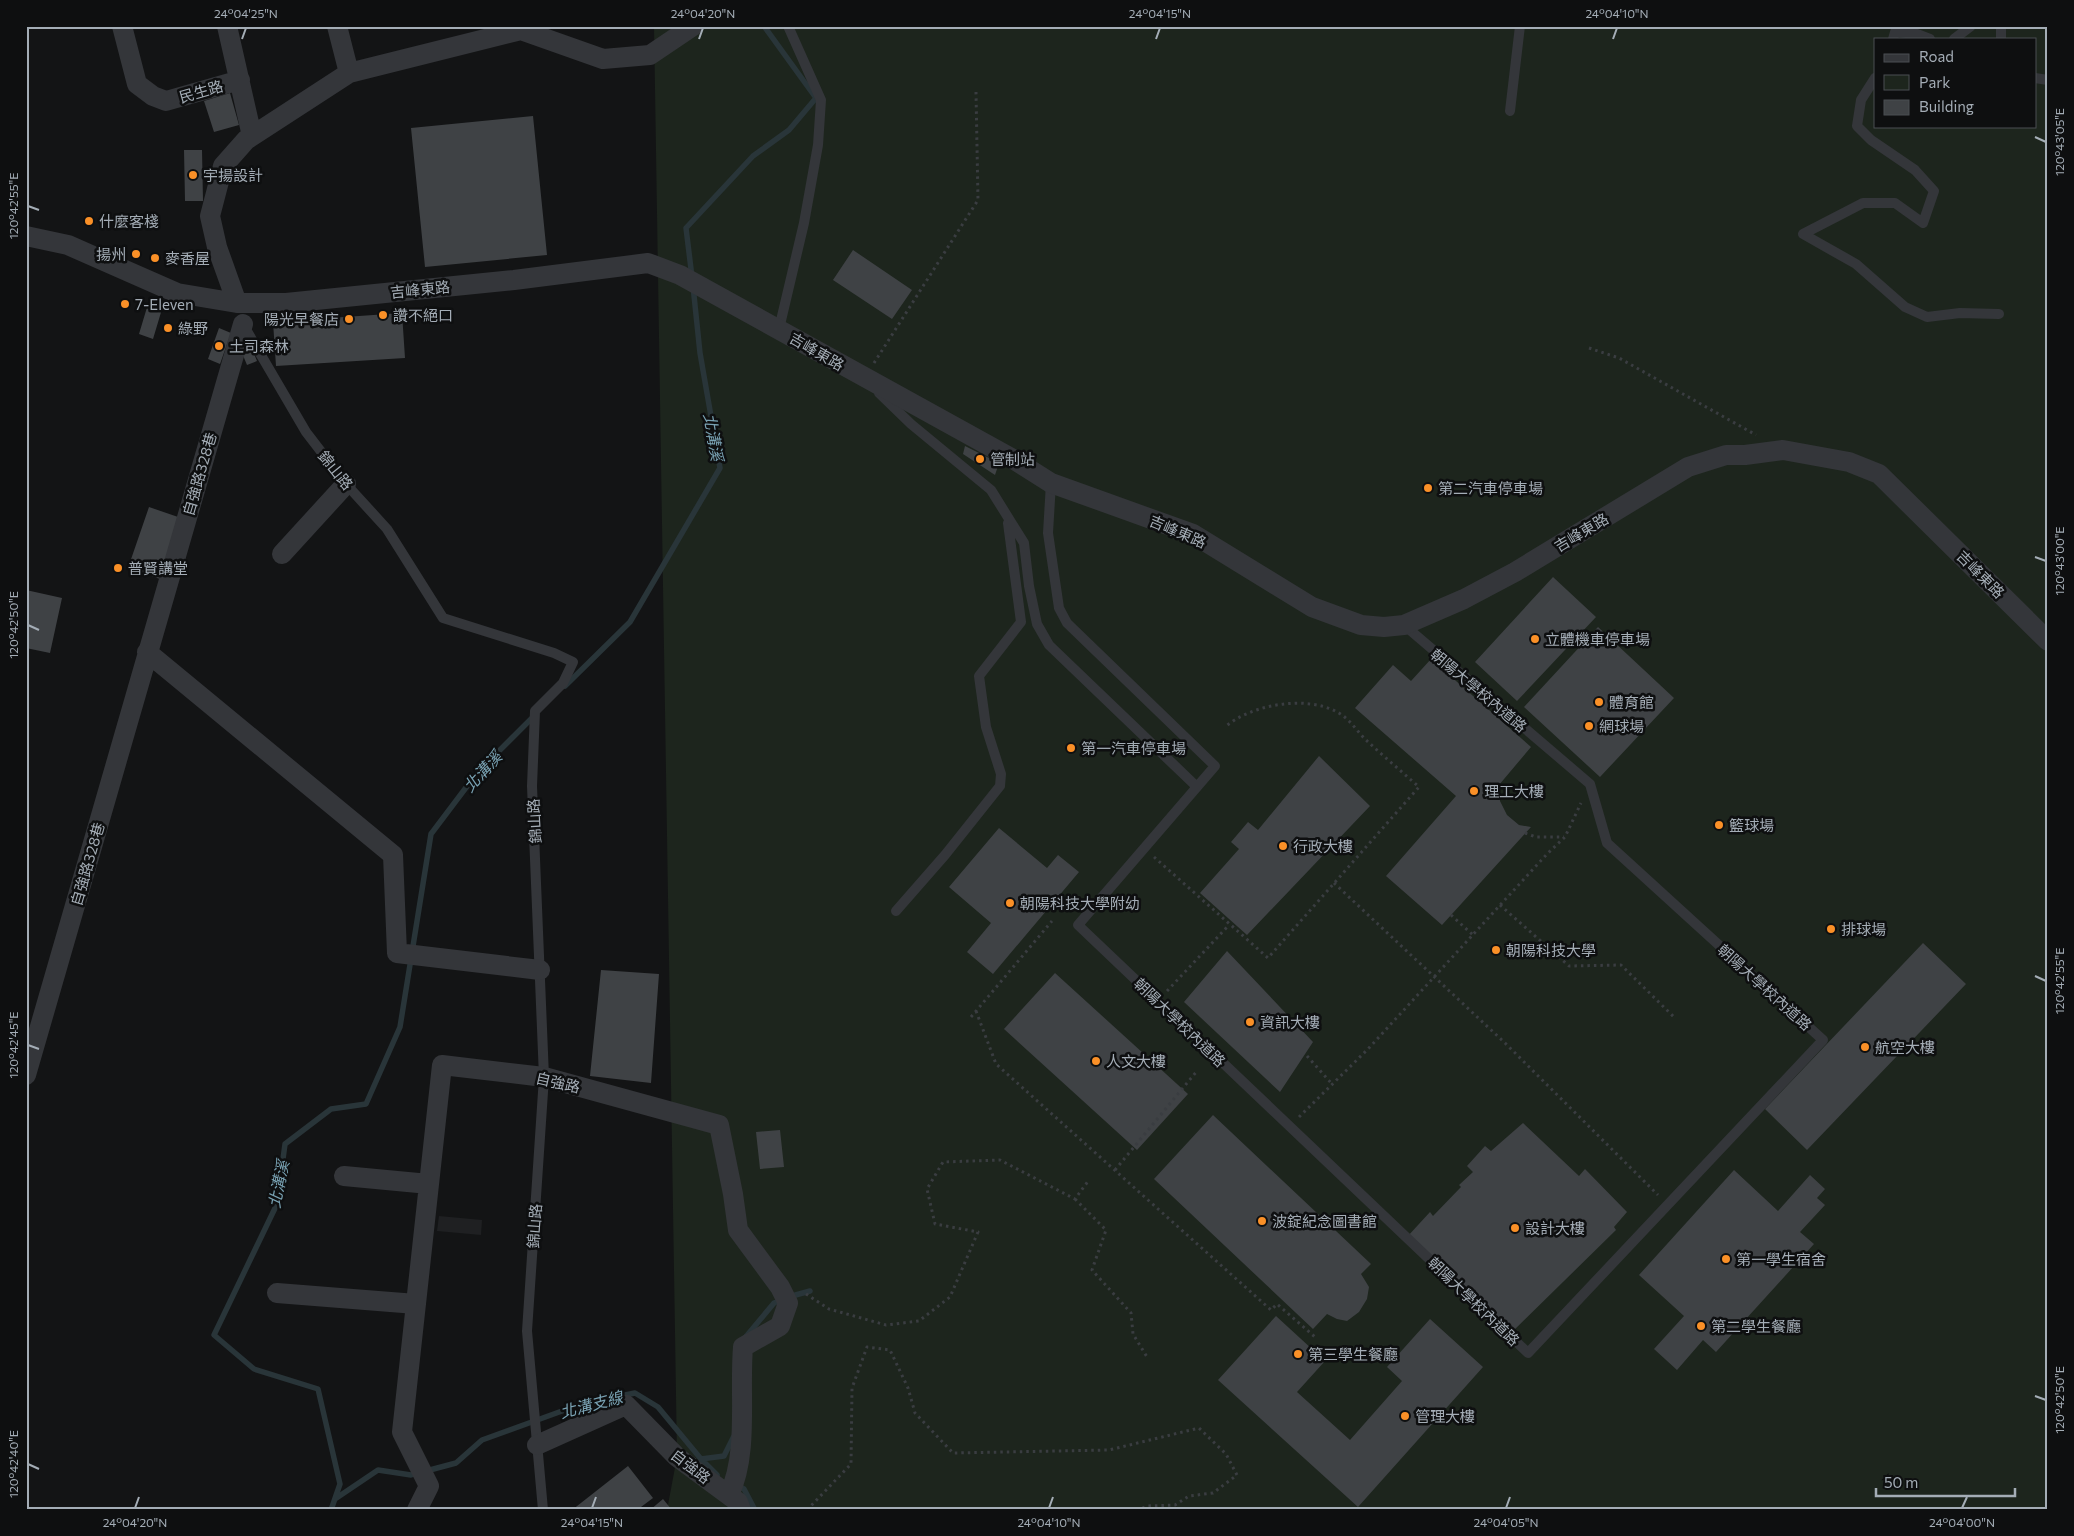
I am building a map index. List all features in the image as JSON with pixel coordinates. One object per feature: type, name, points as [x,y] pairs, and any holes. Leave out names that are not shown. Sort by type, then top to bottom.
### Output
[{"type":"street","name":"民生路","points":[[122,26],[137,84],[153,96],[166,101],[240,80]]},
{"type":"street","name":"民生路","points":[[228,26],[252,136]]},
{"type":"street","points":[[337,26],[348,73]]},
{"type":"street","points":[[236,303],[216,247],[210,216],[223,166],[246,140],[348,73],[482,33],[521,30],[603,59],[650,54],[693,26]]},
{"type":"street","name":"吉峰東路","points":[[26,236],[68,245],[176,293],[236,303],[286,303],[514,280],[648,263],[680,275],[779,329],[864,378],[1013,459],[1051,483],[1192,534],[1258,579],[1312,607],[1361,625],[1384,627],[1404,625],[1464,599],[1515,572],[1688,467],[1726,455],[1745,455],[1783,450],[1849,462],[1879,474],[2048,640]]},
{"type":"street","name":"自強路328巷","points":[[26,1075],[243,324]]},
{"type":"street","points":[[282,554],[346,484]]},
{"type":"street","points":[[147,652],[393,855],[397,953],[540,970]]},
{"type":"street","name":"自強路","points":[[417,1510],[429,1486],[402,1432],[442,1065],[544,1077],[719,1125],[734,1194],[738,1230],[780,1288],[788,1303],[780,1326],[743,1347],[741,1431],[735,1502]]},
{"type":"street","points":[[344,1176],[429,1184]]},
{"type":"street","points":[[277,1293],[416,1304]]},
{"type":"street","name":"自強路","points":[[537,1444],[626,1405],[677,1457],[735,1502]]},
{"type":"lane","points":[[779,329],[804,223],[818,145],[821,100],[788,26]]},
{"type":"lane","points":[[1510,111],[1520,26]]},
{"type":"lane","points":[[1955,38],[1971,26]]},
{"type":"lane","points":[[1893,38],[1895,32],[1917,34],[1927,38]]},
{"type":"lane","points":[[1874,80],[1861,100],[1857,126],[1871,140],[1915,170],[1934,191],[1923,223],[1895,203],[1863,203],[1803,234],[1856,264],[1905,307],[1927,317],[1960,313],[2000,314]]},
{"type":"lane","name":"錦山路","points":[[236,303],[243,324],[306,432],[346,484],[387,529],[443,618],[554,652],[573,662],[563,683],[535,711],[532,786],[544,1077],[527,1331],[542,1510]]},
{"type":"lane","points":[[864,378],[911,424],[993,493],[1024,543],[1028,586],[1037,624],[1049,645],[1197,787]]},
{"type":"lane","name":"朝陽大學校內道路","points":[[1051,483],[1048,533],[1059,608],[1067,622],[1215,766],[1078,925],[1528,1353],[1823,1040],[1607,843],[1590,784],[1404,625]]},
{"type":"lane","points":[[896,912],[945,856],[1000,786],[1001,774],[986,727],[979,676],[1021,622],[1010,525],[993,493]]},
{"type":"path","points":[[864,378],[978,200],[976,92]]},
{"type":"path","points":[[1589,348],[1619,358],[1757,435]]},
{"type":"path","points":[[1144,848],[1268,958],[1419,787],[1337,712],[1299,704],[1272,705],[1235,718],[1226,727]]},
{"type":"path","points":[[1290,1126],[1368,1049],[1565,837],[1590,784]]},
{"type":"path","points":[[1525,833],[1548,838],[1565,837]]},
{"type":"path","points":[[1334,883],[1505,1043],[1668,1205]]},
{"type":"path","points":[[1500,905],[1569,966],[1621,965],[1675,1018]]},
{"type":"path","points":[[1451,915],[1473,935]]},
{"type":"path","points":[[971,1017],[1052,921]]},
{"type":"path","points":[[1158,1001],[1230,925]]},
{"type":"path","points":[[976,1011],[996,1064],[1272,1310],[1277,1304],[1315,1337]]},
{"type":"path","points":[[1307,1056],[1332,1084]]},
{"type":"path","points":[[1115,1170],[1197,1071]]},
{"type":"path","points":[[805,1293],[829,1309],[886,1325],[919,1321],[950,1297],[978,1232],[935,1224],[927,1188],[943,1162],[1000,1160],[1075,1199],[1106,1230],[1092,1270],[1131,1313],[1133,1334],[1147,1357]]},
{"type":"path","points":[[1075,1199],[1090,1180]]},
{"type":"path","points":[[807,1510],[851,1464],[852,1388],[867,1347],[890,1350],[908,1388],[915,1413],[953,1453],[1109,1450],[1199,1428],[1226,1454],[1237,1475],[1214,1493],[1189,1496],[1175,1505],[1147,1506],[1138,1510]]},
{"type":"shaded area","points":[[439,1216],[482,1220],[481,1235],[437,1231]]},
{"type":"green space","points":[[654,26],[2048,26],[2048,1510],[667,1510],[677,1457]]},
{"type":"building","points":[[230,93],[239,125],[214,132],[204,101]]},
{"type":"building","points":[[533,116],[547,255],[425,267],[411,128]]},
{"type":"building","name":"宇揚設計","points":[[184,150],[202,150],[203,201],[185,201]]},
{"type":"building","points":[[853,250],[912,290],[892,319],[833,280]]},
{"type":"building","points":[[148,304],[162,309],[153,339],[139,334]]},
{"type":"building","points":[[402,313],[405,358],[276,366],[273,322]]},
{"type":"building","name":"土司森林","points":[[219,328],[231,333],[220,364],[208,359]]},
{"type":"building","points":[[252,349],[257,361],[247,365],[242,353]]},
{"type":"building","name":"管制站","points":[[965,446],[999,463],[995,475],[963,454]]},
{"type":"building","points":[[149,507],[181,518],[160,579],[128,568]]},
{"type":"building","name":"立體機車停車場","points":[[1553,577],[1596,617],[1517,701],[1475,662]]},
{"type":"building","points":[[26,590],[62,598],[50,653],[26,648]]},
{"type":"building","name":"體育館","points":[[1598,627],[1674,698],[1600,777],[1524,707]]},
{"type":"building","name":"理工大樓","points":[[1431,659],[1531,747],[1499,785],[1500,801],[1507,815],[1519,825],[1531,827],[1442,925],[1386,876],[1456,796],[1355,708],[1393,665],[1411,681]]},
{"type":"building","name":"行政大樓","points":[[1319,756],[1370,806],[1247,935],[1200,893],[1239,849],[1231,842],[1248,822],[1258,830]]},
{"type":"building","name":"朝陽科技大學附幼","points":[[999,828],[1047,868],[1058,855],[1079,872],[993,974],[967,952],[991,923],[949,887]]},
{"type":"building","name":"航空大樓","points":[[1923,943],[1966,984],[1807,1150],[1765,1109]]},
{"type":"building","name":"資訊大樓","points":[[1227,951],[1313,1042],[1280,1092],[1184,1002]]},
{"type":"building","points":[[601,970],[659,974],[651,1083],[590,1076]]},
{"type":"building","name":"人文大樓","points":[[1055,973],[1188,1094],[1137,1150],[1004,1029]]},
{"type":"building","name":"波錠紀念圖書館","points":[[1213,1115],[1371,1264],[1361,1274],[1369,1287],[1367,1299],[1359,1312],[1347,1321],[1327,1314],[1313,1329],[1154,1179]]},
{"type":"building","name":"設計大樓","points":[[1523,1123],[1579,1176],[1585,1169],[1627,1212],[1614,1227],[1616,1230],[1509,1335],[1407,1237],[1430,1212],[1433,1216],[1461,1187],[1459,1185],[1473,1172],[1467,1166],[1485,1146],[1491,1151]]},
{"type":"building","points":[[780,1130],[784,1167],[760,1169],[756,1132]]},
{"type":"building","name":"第一學生宿舍","points":[[1734,1170],[1778,1211],[1810,1175],[1825,1189],[1817,1198],[1825,1205],[1800,1232],[1814,1244],[1716,1352],[1703,1340],[1677,1370],[1654,1349],[1684,1316],[1639,1275]]},
{"type":"building","name":"管理大樓","points":[[1276,1316],[1325,1361],[1297,1392],[1350,1440],[1402,1381],[1387,1367],[1430,1319],[1483,1367],[1358,1507],[1218,1380]]},
{"type":"building","points":[[628,1466],[653,1498],[637,1510],[572,1510]]},
{"type":"building","points":[[663,1499],[672,1510],[650,1510]]},
{"type":"waterway","name":"北溝溪","points":[[692,277],[686,228],[753,156],[789,130],[816,98],[764,26]]},
{"type":"waterway","name":"北溝溪","points":[[565,686],[630,622],[720,468],[700,353],[693,286]]},
{"type":"waterway","name":"北溝溪","points":[[331,1510],[340,1484],[318,1389],[254,1369],[214,1335],[277,1204],[285,1144],[331,1109],[366,1104],[400,1027],[431,834],[477,773],[535,715]]},
{"type":"waterway","name":"北溝支線","points":[[744,1339],[774,1303],[810,1291]]},
{"type":"waterway","name":"北溝支線","points":[[426,1471],[456,1463],[482,1440],[584,1403],[635,1393],[658,1407],[701,1459],[724,1456],[734,1436]]},
{"type":"waterway","points":[[701,1459],[717,1475]]},
{"type":"waterway","name":"北溝支線","points":[[335,1499],[378,1470],[411,1475],[417,1473]]},
{"type":"waterway","points":[[736,1485],[744,1489],[755,1510]]},
{"type":"place","name":"宇揚設計","points":[[193,175]]},
{"type":"place","name":"什麼客棧","points":[[89,221]]},
{"type":"place","name":"揚州","points":[[136,254]]},
{"type":"place","name":"麥香屋","points":[[155,258]]},
{"type":"place","name":"7-Eleven","points":[[125,304]]},
{"type":"place","name":"讚不絕口","points":[[383,315]]},
{"type":"place","name":"陽光早餐店","points":[[349,319]]},
{"type":"place","name":"綠野","points":[[168,328]]},
{"type":"place","name":"土司森林","points":[[219,346]]},
{"type":"place","name":"管制站","points":[[980,459]]},
{"type":"place","name":"第二汽車停車場","points":[[1428,488]]},
{"type":"place","name":"普賢講堂","points":[[118,568]]},
{"type":"place","name":"立體機車停車場","points":[[1535,639]]},
{"type":"place","name":"體育館","points":[[1599,702]]},
{"type":"place","name":"網球場","points":[[1589,726]]},
{"type":"place","name":"第一汽車停車場","points":[[1071,748]]},
{"type":"place","name":"理工大樓","points":[[1474,791]]},
{"type":"place","name":"籃球場","points":[[1719,825]]},
{"type":"place","name":"行政大樓","points":[[1283,846]]},
{"type":"place","name":"朝陽科技大學附幼","points":[[1010,903]]},
{"type":"place","name":"排球場","points":[[1831,929]]},
{"type":"place","name":"朝陽科技大學","points":[[1496,950]]},
{"type":"place","name":"資訊大樓","points":[[1250,1022]]},
{"type":"place","name":"航空大樓","points":[[1865,1047]]},
{"type":"place","name":"人文大樓","points":[[1096,1061]]},
{"type":"place","name":"波錠紀念圖書館","points":[[1262,1221]]},
{"type":"place","name":"設計大樓","points":[[1515,1228]]},
{"type":"place","name":"第一學生宿舍","points":[[1726,1259]]},
{"type":"place","name":"第二學生餐廳","points":[[1701,1326]]},
{"type":"place","name":"第三學生餐廳","points":[[1298,1354]]},
{"type":"place","name":"管理大樓","points":[[1405,1416]]}]
